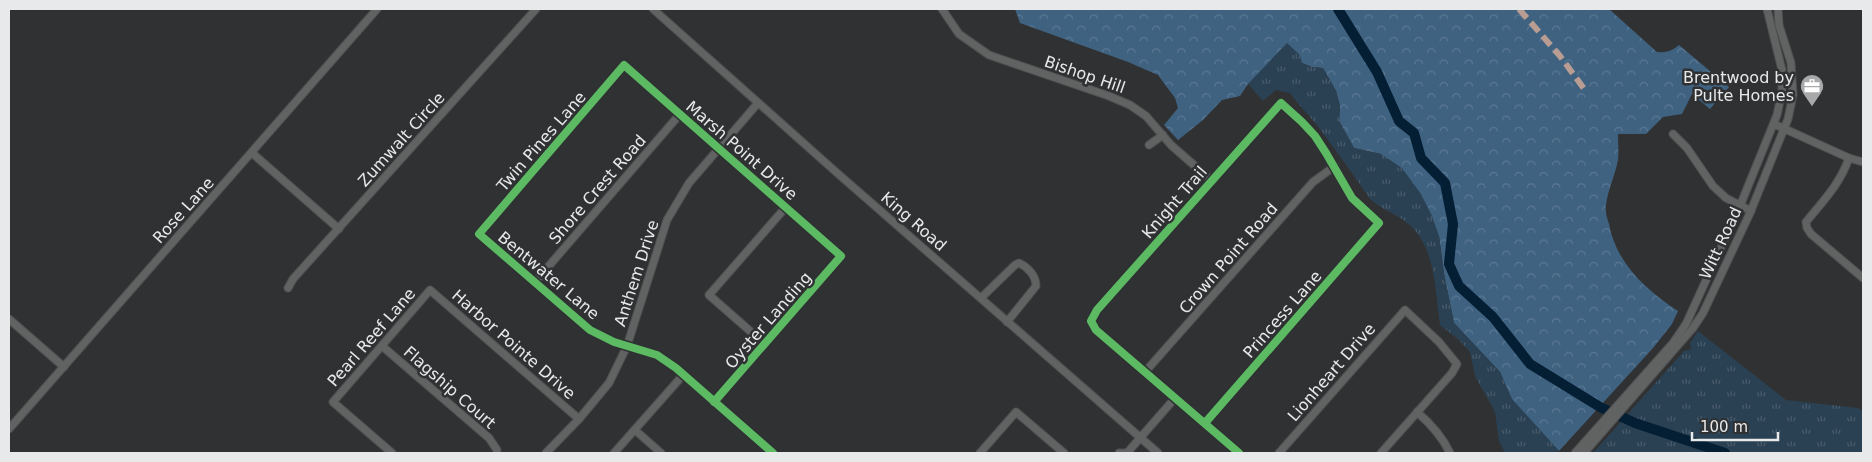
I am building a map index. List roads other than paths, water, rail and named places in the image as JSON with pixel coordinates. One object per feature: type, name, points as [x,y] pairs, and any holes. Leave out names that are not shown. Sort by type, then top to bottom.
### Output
[{"type":"street","name":"Rose Lane","points":[[9,429],[377,9]]},
{"type":"street","name":"Zumwalt Circle","points":[[288,288],[293,280],[536,9]]},
{"type":"street","name":"King Road","points":[[653,9],[1158,453]]},
{"type":"street","name":"Bishop Hill","points":[[942,9],[959,34],[989,55],[1130,105],[1146,116],[1171,145],[1211,180]]},
{"type":"street","name":"Witt Road","points":[[1584,453],[1645,380],[1686,324],[1740,206],[1774,124],[1782,91],[1782,70],[1767,9]]},
{"type":"street","name":"Witt Road","points":[[1575,453],[1685,339],[1703,312],[1751,211],[1784,127],[1793,95],[1791,63],[1780,25],[1778,9]]},
{"type":"street","points":[[1775,43],[1784,41]]},
{"type":"street","name":"Marsh Point Drive","points":[[624,65],[841,256]]},
{"type":"street","name":"Twin Pines Lane","points":[[479,234],[624,65]]},
{"type":"street","name":"Anthem Drive","points":[[546,453],[580,419],[609,383],[627,346],[667,220],[689,184],[758,103]]},
{"type":"street","name":"Knight Trail","points":[[1145,372],[1096,330],[1091,321],[1098,310],[1211,180],[1281,103],[1309,129],[1335,166]]},
{"type":"street","name":"Shore Crest Road","points":[[535,282],[680,114]]},
{"type":"street","points":[[1774,124],[1849,158],[1863,162]]},
{"type":"street","points":[[1673,134],[1687,148],[1713,186],[1726,198],[1751,211]]},
{"type":"street","points":[[1150,145],[1162,135]]},
{"type":"street","points":[[252,153],[339,229]]},
{"type":"street","points":[[1849,158],[1837,186],[1806,222],[1810,234],[1863,278]]},
{"type":"street","name":"Princess Lane","points":[[1205,423],[1379,224],[1352,198],[1335,166]]},
{"type":"street","name":"Crown Point Road","points":[[1145,372],[1313,182],[1335,166]]},
{"type":"street","points":[[765,344],[709,295],[786,207]]},
{"type":"street","name":"Bentwater Lane","points":[[479,234],[590,330],[614,342],[656,356],[684,374],[773,453]]},
{"type":"street","name":"Oyster Landing","points":[[714,402],[841,256]]},
{"type":"street","points":[[981,298],[1015,265],[1022,265],[1029,270],[1034,277],[1036,286],[1007,322]]},
{"type":"street","name":"Pearl Reef Lane","points":[[392,453],[333,402],[430,290]]},
{"type":"street","name":"Harbor Pointe Drive","points":[[430,290],[580,419]]},
{"type":"street","name":"Lionheart Drive","points":[[1279,453],[1405,310],[1439,342],[1457,364],[1452,373],[1417,412]]},
{"type":"street","points":[[9,319],[64,367]]},
{"type":"street","name":"Flagship Court","points":[[382,346],[489,438],[497,450]]},
{"type":"street","points":[[1145,372],[1240,453]]},
{"type":"street","points":[[614,453],[684,374]]},
{"type":"street","points":[[1119,453],[1127,453],[1175,398]]},
{"type":"street","points":[[980,453],[1016,412],[1064,453]]},
{"type":"street","points":[[1381,453],[1417,412],[1436,430],[1450,453]]},
{"type":"street","points":[[635,430],[661,453]]},
{"type":"waterway","points":[[1338,9],[1377,72],[1399,121],[1414,133],[1421,158],[1445,183],[1453,224],[1449,264],[1459,286],[1493,317],[1530,364],[1600,407],[1635,423],[1725,453]]},
{"type":"place","name":"Brentwood by Pulte Homes","points":[[1812,107]]}]
